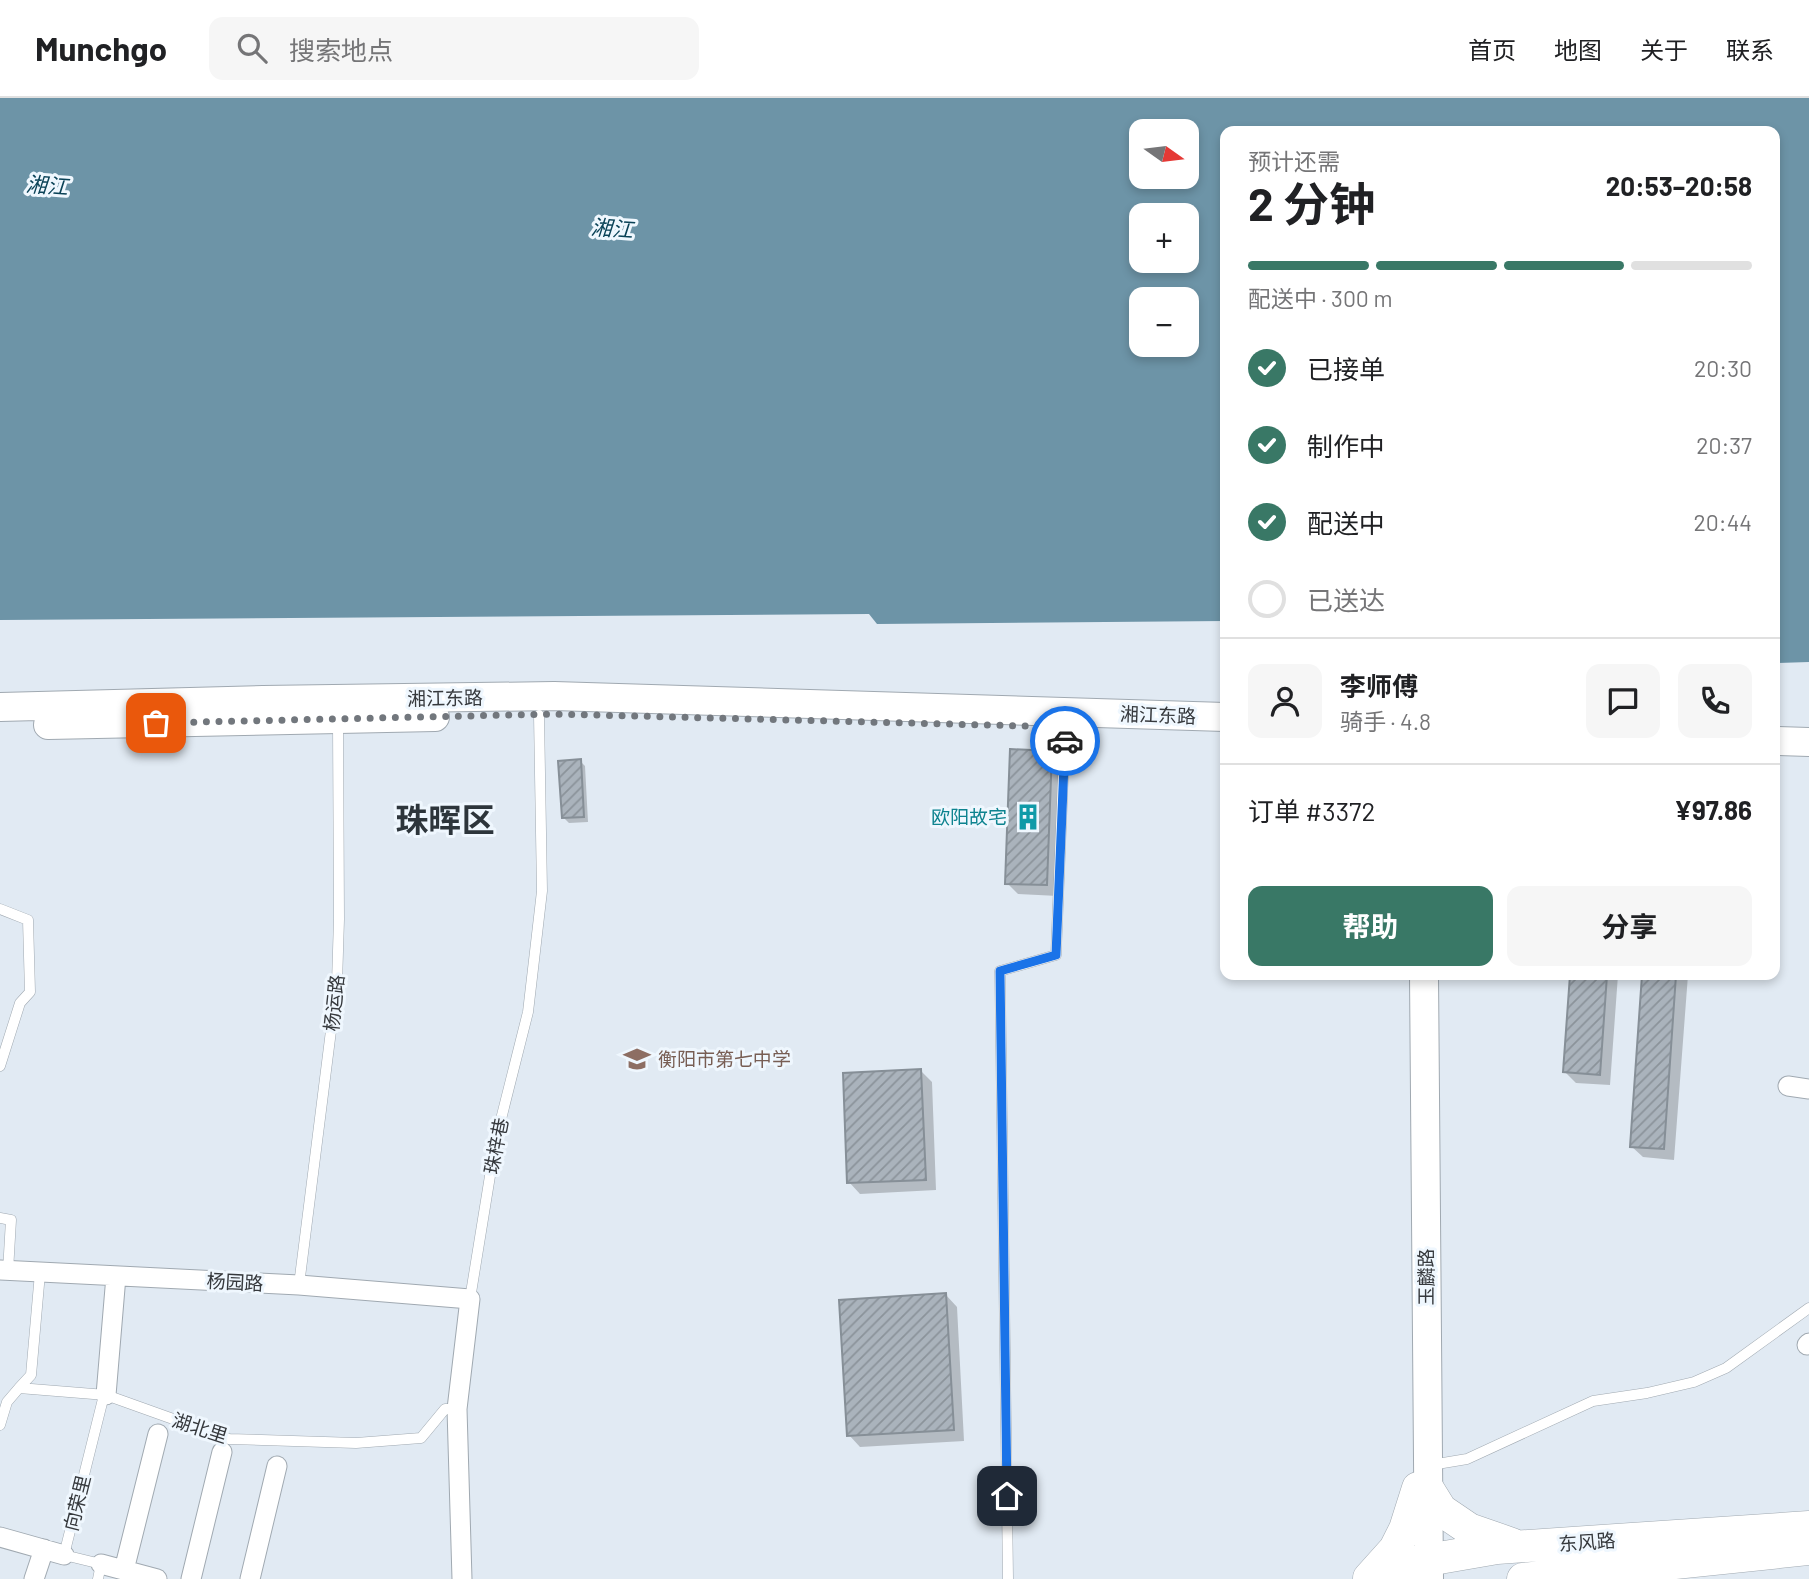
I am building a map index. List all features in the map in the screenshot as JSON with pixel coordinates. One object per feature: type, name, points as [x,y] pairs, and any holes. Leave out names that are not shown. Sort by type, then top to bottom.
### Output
[{"type":"highway","points":[[1425,1481],[1441,1510],[1469,1530],[1520,1547]]},
{"type":"highway","points":[[1368,1579],[1395,1549],[1425,1481]]},
{"type":"highway","name":"东风路","points":[[1368,1579],[1424,1570],[1520,1547],[1809,1527]]},
{"type":"highway","name":"东风路","points":[[1523,1579],[1809,1549]]},
{"type":"main road","name":"湘江东路","points":[[0,707],[554,696],[1220,717]]},
{"type":"main road","name":"湘江东路","points":[[0,726],[539,715],[1220,731]]},
{"type":"main road","points":[[1780,729],[1809,729]]},
{"type":"main road","points":[[1780,741],[1809,742]]},
{"type":"main road","name":"玉麟路","points":[[1415,980],[1425,1481]]},
{"type":"main road","name":"玉麟路","points":[[1424,980],[1424,1570]]},
{"type":"street","points":[[1788,1086],[1809,1090]]},
{"type":"street","name":"杨园路","points":[[4,1270],[299,1286],[470,1299]]},
{"type":"street","points":[[104,1397],[116,1276]]},
{"type":"street","name":"珠梓巷","points":[[462,1579],[457,1409],[470,1299]]},
{"type":"street","points":[[124,1570],[159,1434]]},
{"type":"street","points":[[191,1579],[222,1452]]},
{"type":"street","points":[[250,1579],[277,1466]]},
{"type":"street","points":[[0,1537],[64,1555]]},
{"type":"street","points":[[34,1579],[44,1549]]},
{"type":"street","points":[[100,1572],[124,1570],[157,1579]]},
{"type":"lane","name":"珠梓巷","points":[[470,1299],[496,1139],[527,1012],[541,904],[539,715]]},
{"type":"lane","name":"杨运路","points":[[299,1286],[337,984],[338,719]]},
{"type":"lane","points":[[1008,1579],[1000,971],[1056,955],[1065,727]]},
{"type":"lane","points":[[0,909],[28,920],[30,992],[20,1003],[0,1066]]},
{"type":"lane","points":[[0,1218],[11,1220],[4,1270]]},
{"type":"lane","points":[[0,1425],[7,1402],[31,1375],[40,1273]]},
{"type":"lane","points":[[1425,1481],[1593,1401],[1647,1393],[1694,1382],[1726,1368],[1809,1308]]},
{"type":"lane","name":"湖北里","points":[[19,1388],[104,1397],[229,1439],[356,1443],[421,1438],[445,1409],[457,1409]]},
{"type":"lane","name":"向荣里","points":[[100,1572],[64,1555],[104,1397]]},
{"type":"water","name":"湘江","points":[[0,98],[1809,98],[1809,662],[1780,663],[1780,126],[1220,126],[1220,621],[877,624],[869,614],[0,620]]},
{"type":"building","name":"欧阳故宅","points":[[1010,749],[1052,751],[1047,885],[1005,884]]},
{"type":"building","points":[[581,759],[584,817],[562,818],[558,761]]},
{"type":"building","points":[[1570,980],[1607,980],[1600,1075],[1563,1072]]},
{"type":"building","points":[[1642,980],[1676,980],[1664,1149],[1630,1147]]},
{"type":"building","points":[[921,1069],[926,1180],[847,1183],[843,1073]]},
{"type":"building","points":[[946,1293],[954,1430],[847,1436],[839,1300]]},
{"type":"way so far","points":[[156,723],[554,714],[1065,727],[1065,741]]},
{"type":"place","name":"欧阳故宅","points":[[1028,817]]},
{"type":"place","name":"衡阳市第七中学","points":[[637,1059]]},
{"type":"district","name":"珠晖区","points":[[445,820]]},
{"type":"route","points":[[1007,1496],[1000,971],[1056,955],[1065,741]]}]
